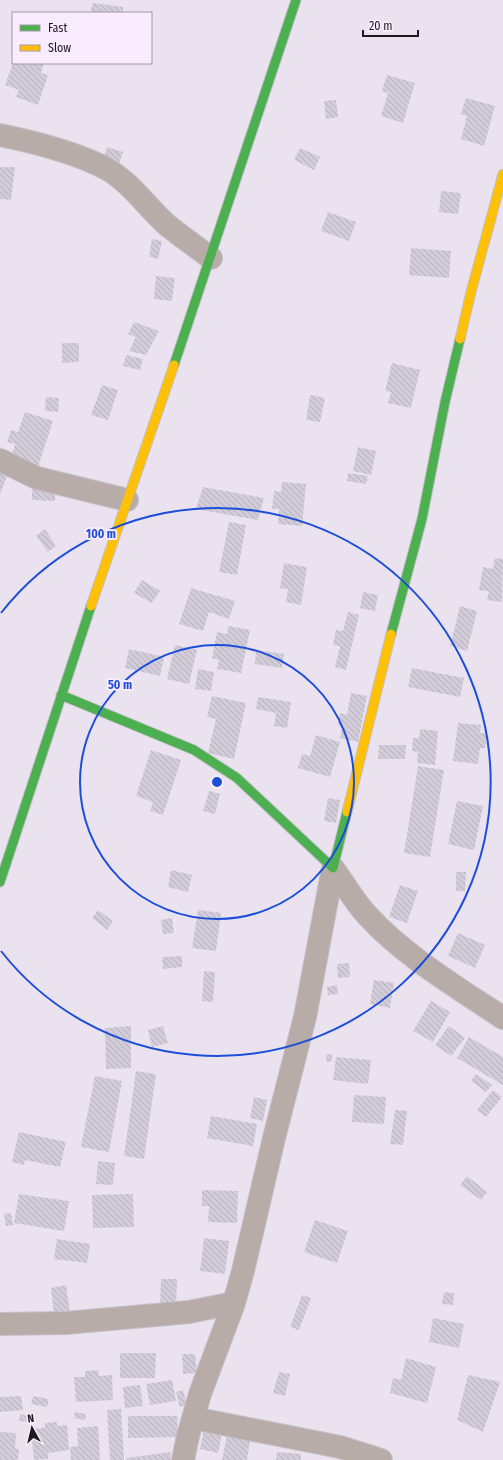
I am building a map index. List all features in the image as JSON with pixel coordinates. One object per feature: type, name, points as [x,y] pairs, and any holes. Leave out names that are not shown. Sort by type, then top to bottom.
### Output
[{"type":"street","points":[[0,882],[5,854],[61,695],[210,258],[296,0]]},
{"type":"street","points":[[0,135],[20,139],[77,156],[107,170],[130,186],[167,224],[210,258]]},
{"type":"street","points":[[183,1460],[200,1394],[234,1303],[245,1263],[274,1138],[305,1016],[333,868],[382,668],[422,519],[445,402],[471,292],[503,174]]},
{"type":"street","points":[[0,460],[38,478],[127,500]]},
{"type":"street","points":[[61,695],[194,750],[237,778],[333,868],[366,914],[385,933],[433,971],[503,1018]]},
{"type":"street","points":[[0,1324],[66,1323],[190,1312],[234,1303]]},
{"type":"street","points":[[193,1418],[340,1446],[381,1460]]},
{"type":"building","points":[[93,3],[123,7],[123,12],[90,12]]},
{"type":"building","points":[[13,64],[44,64],[41,73],[48,75],[38,105],[16,97],[19,90],[5,85]]},
{"type":"building","points":[[387,75],[415,83],[403,123],[381,116],[388,93],[382,91]]},
{"type":"building","points":[[466,98],[495,106],[484,146],[461,139],[467,116],[461,114]]},
{"type":"building","points":[[336,100],[338,117],[326,119],[324,101]]},
{"type":"building","points":[[107,147],[123,152],[119,164],[103,159]]},
{"type":"building","points":[[300,148],[320,157],[314,170],[294,160]]},
{"type":"building","points":[[0,167],[15,167],[11,200],[0,199]]},
{"type":"building","points":[[441,191],[461,193],[458,214],[439,212]]},
{"type":"building","points":[[328,212],[356,222],[349,241],[321,231]]},
{"type":"building","points":[[152,239],[162,241],[158,259],[149,257]]},
{"type":"building","points":[[411,248],[451,251],[449,278],[409,275]]},
{"type":"building","points":[[156,276],[175,278],[172,301],[154,299]]},
{"type":"building","points":[[134,322],[159,331],[146,355],[129,351],[136,337],[128,334]]},
{"type":"building","points":[[62,343],[79,343],[79,362],[62,363]]},
{"type":"building","points":[[126,355],[143,359],[140,370],[123,366]]},
{"type":"building","points":[[392,363],[420,370],[411,408],[388,403],[391,392],[385,391]]},
{"type":"building","points":[[102,385],[118,390],[108,420],[91,415]]},
{"type":"building","points":[[310,395],[325,398],[320,422],[306,420]]},
{"type":"building","points":[[46,397],[59,398],[58,412],[45,411]]},
{"type":"building","points":[[25,412],[53,421],[38,467],[11,458],[15,444],[7,442],[11,430],[18,432]]},
{"type":"building","points":[[358,447],[376,451],[371,475],[353,471]]},
{"type":"building","points":[[0,471],[8,474],[0,494]]},
{"type":"building","points":[[348,473],[368,476],[366,484],[347,481]]},
{"type":"building","points":[[282,482],[306,484],[302,526],[278,524],[279,509],[272,509],[274,491],[281,492]]},
{"type":"building","points":[[32,485],[55,485],[55,501],[32,500]]},
{"type":"building","points":[[203,487],[264,498],[258,520],[196,509]]},
{"type":"building","points":[[229,522],[246,525],[237,575],[219,572]]},
{"type":"building","points":[[45,529],[56,546],[48,552],[36,536]]},
{"type":"building","points":[[495,558],[503,559],[502,602],[487,600],[489,591],[479,590],[483,567],[493,569]]},
{"type":"building","points":[[284,563],[307,567],[301,605],[286,602],[288,589],[280,588]]},
{"type":"building","points":[[142,580],[160,591],[152,603],[134,593]]},
{"type":"building","points":[[191,588],[235,601],[229,619],[209,612],[203,631],[179,624]]},
{"type":"building","points":[[363,592],[378,595],[375,611],[360,608]]},
{"type":"building","points":[[460,606],[477,611],[467,651],[450,646]]},
{"type":"building","points":[[348,612],[359,615],[346,670],[335,667],[340,646],[333,645],[336,630],[343,631]]},
{"type":"building","points":[[228,626],[250,630],[241,673],[217,669],[219,660],[212,658],[217,632],[227,634]]},
{"type":"building","points":[[175,645],[197,650],[189,684],[167,679]]},
{"type":"building","points":[[129,649],[164,657],[160,676],[125,668]]},
{"type":"building","points":[[256,650],[284,654],[282,668],[255,664]]},
{"type":"building","points":[[412,668],[464,678],[460,697],[408,687]]},
{"type":"building","points":[[198,669],[214,672],[211,691],[195,689]]},
{"type":"building","points":[[351,693],[367,696],[358,742],[340,738],[342,728],[338,725],[340,713],[347,715]]},
{"type":"building","points":[[212,696],[246,703],[234,759],[208,753],[216,719],[207,717]]},
{"type":"building","points":[[258,697],[291,702],[287,728],[274,726],[276,713],[256,709]]},
{"type":"building","points":[[458,723],[481,725],[480,733],[487,734],[485,748],[480,748],[478,764],[453,761]]},
{"type":"building","points":[[420,729],[438,731],[435,765],[417,763],[418,752],[412,751],[413,738],[419,738]]},
{"type":"building","points":[[316,735],[340,742],[330,777],[298,768],[302,754],[310,756]]},
{"type":"building","points":[[379,745],[406,745],[405,759],[378,759]]},
{"type":"building","points":[[151,750],[181,760],[163,815],[150,811],[153,802],[136,796]]},
{"type":"building","points":[[418,766],[444,770],[430,857],[404,853]]},
{"type":"building","points":[[209,791],[220,794],[215,814],[203,811]]},
{"type":"building","points":[[328,798],[340,800],[336,823],[324,821]]},
{"type":"building","points":[[457,801],[483,806],[474,850],[448,844]]},
{"type":"building","points":[[171,870],[192,875],[188,892],[168,887]]},
{"type":"building","points":[[456,872],[466,872],[465,891],[456,891]]},
{"type":"building","points":[[400,885],[418,891],[407,923],[389,917]]},
{"type":"building","points":[[98,910],[113,921],[107,930],[92,918]]},
{"type":"building","points":[[198,910],[221,913],[216,951],[192,948]]},
{"type":"building","points":[[172,918],[174,933],[163,934],[161,920]]},
{"type":"building","points":[[458,933],[485,945],[475,968],[448,956]]},
{"type":"building","points":[[182,956],[182,967],[163,969],[162,957]]},
{"type":"building","points":[[349,963],[350,977],[338,978],[337,964]]},
{"type":"building","points":[[204,971],[215,972],[213,1002],[202,1001]]},
{"type":"building","points":[[374,980],[394,983],[390,1008],[370,1004]]},
{"type":"building","points":[[337,985],[338,994],[328,995],[327,987]]},
{"type":"building","points":[[431,1001],[450,1012],[433,1042],[413,1031]]},
{"type":"building","points":[[131,1026],[131,1068],[106,1069],[105,1028]]},
{"type":"building","points":[[163,1026],[168,1043],[152,1047],[148,1030]]},
{"type":"building","points":[[449,1026],[465,1038],[451,1056],[435,1045]]},
{"type":"building","points":[[469,1037],[503,1057],[503,1085],[457,1058]]},
{"type":"building","points":[[332,1054],[332,1061],[327,1062],[326,1055]]},
{"type":"building","points":[[336,1057],[371,1060],[368,1084],[333,1080]]},
{"type":"building","points":[[136,1071],[156,1074],[144,1159],[124,1156]]},
{"type":"building","points":[[476,1074],[492,1085],[486,1092],[471,1081]]},
{"type":"building","points":[[95,1076],[122,1081],[109,1152],[81,1147]]},
{"type":"building","points":[[493,1090],[502,1097],[486,1117],[477,1110]]},
{"type":"building","points":[[354,1095],[386,1097],[384,1124],[352,1122]]},
{"type":"building","points":[[254,1097],[267,1100],[263,1121],[250,1118]]},
{"type":"building","points":[[395,1110],[407,1111],[403,1145],[390,1144]]},
{"type":"building","points":[[211,1116],[257,1124],[253,1146],[207,1138]]},
{"type":"building","points":[[19,1132],[66,1142],[60,1167],[25,1160],[24,1165],[12,1162]]},
{"type":"building","points":[[98,1161],[115,1163],[113,1185],[96,1184]]},
{"type":"building","points":[[467,1176],[487,1192],[481,1200],[460,1185]]},
{"type":"building","points":[[202,1190],[238,1191],[237,1223],[208,1222],[209,1206],[202,1206]]},
{"type":"building","points":[[19,1194],[69,1201],[64,1231],[14,1223]]},
{"type":"building","points":[[133,1194],[134,1227],[93,1228],[92,1195]]},
{"type":"building","points":[[11,1213],[13,1225],[6,1226],[4,1214]]},
{"type":"building","points":[[315,1220],[348,1231],[337,1263],[304,1252]]},
{"type":"building","points":[[204,1238],[229,1241],[225,1274],[200,1271]]},
{"type":"building","points":[[57,1239],[90,1244],[87,1263],[54,1259]]},
{"type":"building","points":[[161,1279],[177,1279],[176,1309],[160,1309]]},
{"type":"building","points":[[66,1285],[70,1312],[54,1314],[51,1288]]},
{"type":"building","points":[[444,1292],[454,1293],[453,1305],[442,1304]]},
{"type":"building","points":[[302,1295],[311,1298],[299,1330],[290,1327]]},
{"type":"building","points":[[433,1318],[464,1324],[459,1348],[429,1342]]},
{"type":"building","points":[[120,1353],[156,1353],[155,1378],[120,1378]]},
{"type":"building","points":[[182,1354],[195,1354],[197,1373],[183,1374]]},
{"type":"building","points":[[406,1358],[436,1367],[427,1403],[390,1393],[393,1378],[401,1380]]},
{"type":"building","points":[[98,1370],[99,1376],[112,1375],[113,1400],[76,1402],[74,1377],[85,1377],[85,1371]]},
{"type":"building","points":[[279,1372],[290,1374],[285,1396],[273,1393]]},
{"type":"building","points":[[468,1375],[500,1382],[483,1432],[457,1420]]},
{"type":"building","points":[[172,1380],[176,1401],[150,1405],[146,1384]]},
{"type":"building","points":[[140,1385],[143,1406],[125,1408],[123,1387]]},
{"type":"building","points":[[183,1390],[187,1405],[180,1407],[176,1392]]},
{"type":"building","points":[[21,1396],[23,1410],[0,1412],[0,1397]]},
{"type":"building","points":[[33,1396],[49,1399],[47,1407],[31,1404]]},
{"type":"building","points":[[121,1409],[124,1460],[110,1460],[107,1410]]},
{"type":"building","points":[[75,1412],[86,1414],[85,1420],[74,1418]]},
{"type":"building","points":[[20,1414],[29,1416],[28,1422],[19,1421]]},
{"type":"building","points":[[128,1416],[177,1416],[178,1437],[128,1438]]},
{"type":"building","points":[[57,1422],[57,1426],[67,1425],[69,1450],[48,1453],[48,1459],[34,1460],[31,1429],[45,1428],[45,1423]]},
{"type":"building","points":[[98,1426],[100,1460],[71,1460],[70,1447],[78,1446],[77,1428]]},
{"type":"building","points":[[204,1430],[222,1433],[218,1453],[200,1449]]},
{"type":"building","points":[[0,1432],[16,1433],[15,1449],[19,1449],[18,1460],[0,1460]]},
{"type":"building","points":[[227,1436],[250,1440],[247,1460],[222,1460]]},
{"type":"building","points":[[170,1452],[171,1460],[127,1460],[127,1458]]},
{"type":"building","points":[[277,1452],[301,1454],[301,1460],[276,1460]]},
{"type":"traffic: fast","points":[[174,365],[296,0]]},
{"type":"traffic: fast","points":[[391,634],[422,519],[445,402],[460,339]]},
{"type":"traffic: fast","points":[[0,882],[91,606]]},
{"type":"traffic: fast","points":[[61,695],[194,750],[237,778],[333,868],[347,812]]},
{"type":"traffic: slow","points":[[460,339],[471,292],[503,174]]},
{"type":"traffic: slow","points":[[91,606],[174,365]]},
{"type":"traffic: slow","points":[[347,812],[391,634]]}]
